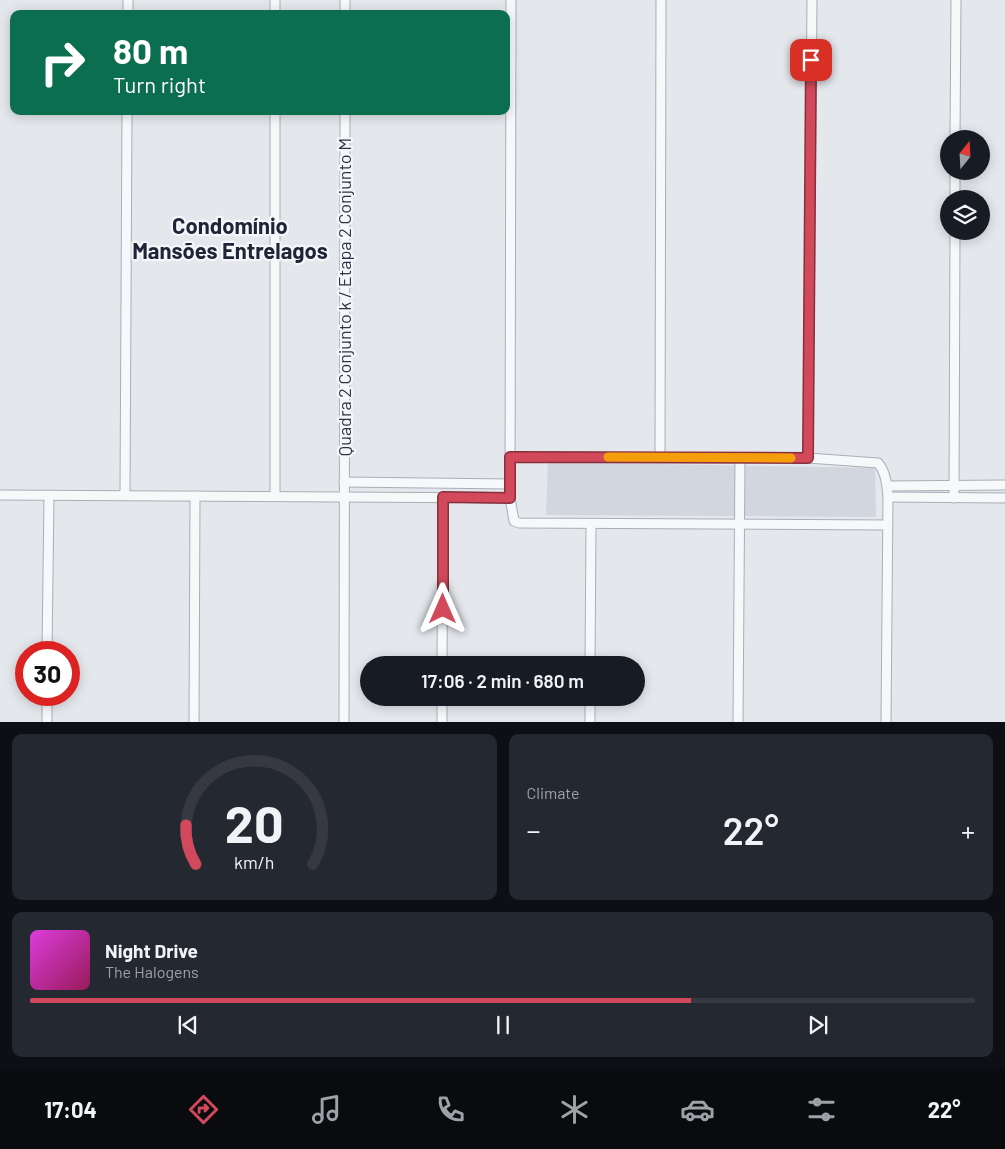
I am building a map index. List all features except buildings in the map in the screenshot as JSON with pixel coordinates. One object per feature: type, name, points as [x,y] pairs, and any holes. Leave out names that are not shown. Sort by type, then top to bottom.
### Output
[{"type":"street","points":[[511,0],[510,498],[513,519],[519,523],[591,524],[887,524]]},
{"type":"street","points":[[660,457],[661,0]]},
{"type":"street","points":[[808,458],[812,0]]},
{"type":"street","points":[[955,130],[956,0]]},
{"type":"street","points":[[125,495],[127,115]]},
{"type":"street","points":[[275,115],[275,496]]},
{"type":"street","name":"Quadra 2 Conjunto k / Etapa 2 Conjunto M","points":[[344,115],[344,722]]},
{"type":"street","points":[[954,498],[955,240]]},
{"type":"street","points":[[510,457],[808,458],[875,462],[882,467],[888,486],[886,722]]},
{"type":"street","points":[[738,722],[740,458]]},
{"type":"street","points":[[344,482],[510,484]]},
{"type":"street","points":[[888,486],[1005,485]]},
{"type":"street","points":[[0,495],[510,498]]},
{"type":"street","points":[[48,641],[49,496]]},
{"type":"street","points":[[194,722],[195,496]]},
{"type":"street","points":[[442,656],[443,497]]},
{"type":"street","points":[[888,498],[1005,498]]},
{"type":"street","points":[[590,656],[591,524]]},
{"type":"street","points":[[47,706],[47,722]]},
{"type":"street","points":[[442,706],[442,722]]},
{"type":"street","points":[[590,706],[590,722]]},
{"type":"shaded area","points":[[548,462],[875,468],[876,517],[546,515]]},
{"type":"slow traffic","points":[[608,457],[791,458]]},
{"type":"district","name":"Condomínio Mansões Entrelagos","points":[[230,238]]},
{"type":"route","points":[[443,609],[443,497],[510,498],[510,457],[808,458],[811,60]]}]
